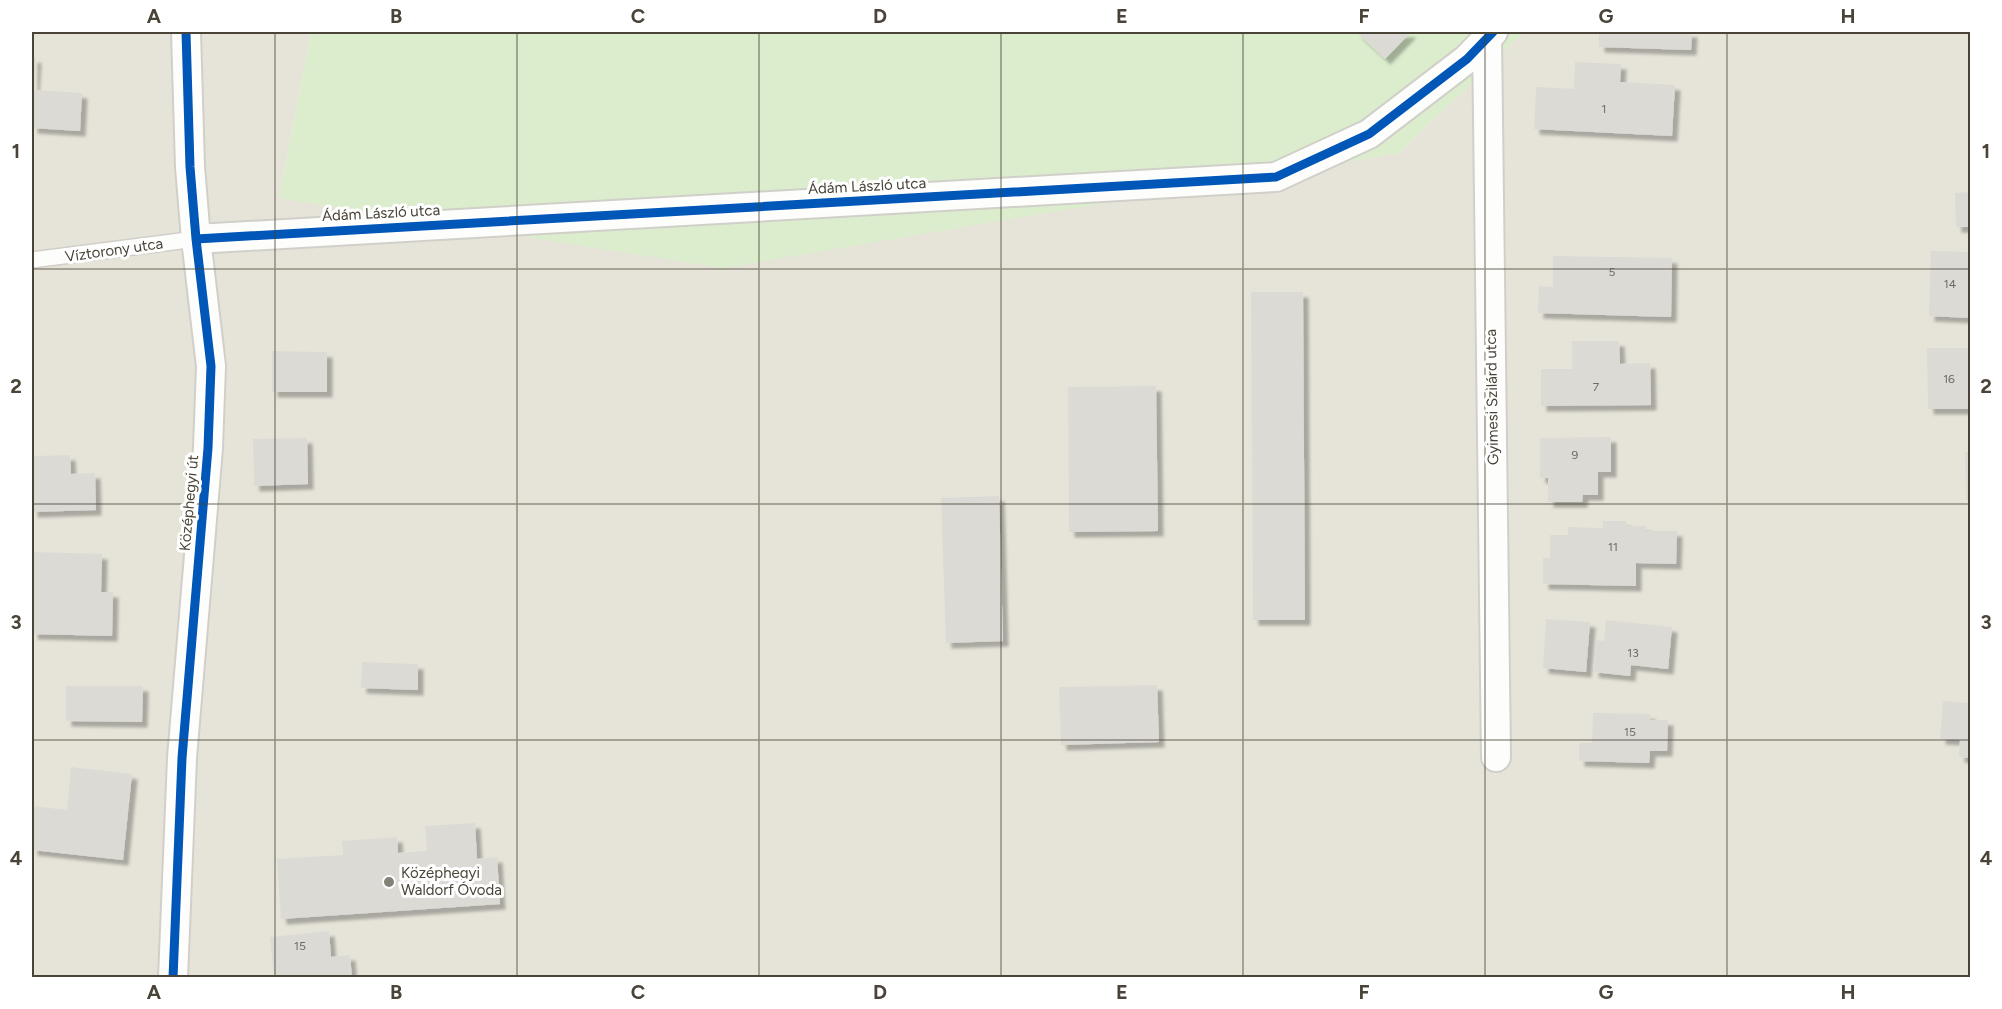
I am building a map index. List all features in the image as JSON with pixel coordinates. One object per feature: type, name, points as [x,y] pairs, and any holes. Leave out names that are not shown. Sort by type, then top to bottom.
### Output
[{"type":"street","name":"Középhegyi út","points":[[173,978],[182,758],[208,448],[211,366],[190,167],[186,32]]},
{"type":"street","name":"Ádám László utca","points":[[196,239],[1276,177],[1369,134],[1467,59],[1490,34]]},
{"type":"street","name":"Gyimesi Szilárd utca","points":[[1490,34],[1496,757]]},
{"type":"lane","name":"Víztorony utca","points":[[32,260],[196,239]]},
{"type":"shaded area","points":[[32,32],[311,32],[279,198],[1399,153],[1524,32],[1970,32],[1970,977],[32,977]]},
{"type":"green space","points":[[311,32],[1524,32],[1399,153],[723,268],[279,198]]},
{"type":"building","points":[[1356,32],[1411,32],[1385,59]]},
{"type":"building","points":[[1599,32],[1692,32],[1691,50],[1599,47]]},
{"type":"building","points":[[32,57],[36,58],[34,90],[82,93],[80,131],[32,128]]},
{"type":"building","points":[[1575,62],[1621,64],[1620,82],[1675,85],[1672,136],[1534,129],[1536,87],[1574,89]]},
{"type":"building","points":[[1970,192],[1970,227],[1956,227],[1955,193]]},
{"type":"building","points":[[1931,251],[1970,252],[1970,318],[1929,316]]},
{"type":"building","points":[[1553,256],[1672,258],[1671,317],[1538,313],[1539,286],[1553,287]]},
{"type":"building","points":[[1251,292],[1303,292],[1305,620],[1253,620]]},
{"type":"building","points":[[1572,341],[1619,341],[1620,364],[1650,363],[1651,405],[1541,406],[1541,369],[1572,369]]},
{"type":"building","points":[[1927,348],[1970,348],[1970,409],[1928,409]]},
{"type":"building","points":[[272,351],[327,352],[327,392],[272,392]]},
{"type":"building","points":[[1156,386],[1158,531],[1069,532],[1068,387]]},
{"type":"building","points":[[1611,437],[1611,472],[1598,472],[1598,495],[1583,495],[1582,502],[1548,502],[1548,478],[1540,478],[1540,438]]},
{"type":"building","points":[[307,438],[308,484],[254,486],[253,439]]},
{"type":"building","points":[[1965,452],[1970,452],[1970,500],[1966,500]]},
{"type":"building","points":[[70,455],[71,474],[95,473],[96,510],[32,512],[32,456]]},
{"type":"building","points":[[999,496],[1003,641],[946,643],[941,498]]},
{"type":"building","points":[[1603,521],[1626,521],[1626,526],[1646,526],[1646,531],[1677,531],[1676,564],[1636,563],[1636,586],[1543,584],[1543,558],[1550,558],[1550,535],[1568,535],[1568,527],[1603,528]]},
{"type":"building","points":[[32,552],[102,554],[101,592],[113,592],[112,636],[32,634]]},
{"type":"building","points":[[1546,619],[1590,622],[1586,672],[1543,668]]},
{"type":"building","points":[[1606,620],[1672,627],[1668,669],[1631,665],[1630,676],[1593,672],[1597,640],[1604,641]]},
{"type":"building","points":[[362,662],[418,664],[418,690],[361,688]]},
{"type":"building","points":[[1157,685],[1159,742],[1061,745],[1059,687]]},
{"type":"building","points":[[66,686],[143,686],[142,722],[66,721]]},
{"type":"building","points":[[1943,701],[1970,703],[1970,758],[1959,757],[1960,740],[1940,739]]},
{"type":"building","points":[[1593,713],[1650,714],[1650,720],[1668,720],[1667,751],[1650,751],[1649,763],[1579,761],[1579,743],[1592,743]]},
{"type":"building","points":[[71,767],[132,774],[123,860],[32,850],[32,806],[67,810]]},
{"type":"building","name":"Középhegyi Waldorf Óvoda","points":[[475,823],[477,859],[497,857],[500,904],[281,919],[277,859],[343,855],[342,841],[397,837],[398,853],[427,851],[425,826]]},
{"type":"building","points":[[329,931],[331,957],[350,955],[352,978],[274,978],[270,937]]},
{"type":"cycle path","points":[[173,978],[182,758],[208,448],[211,366],[190,167],[186,32]]},
{"type":"cycle path","points":[[196,239],[1276,177],[1369,134],[1467,59],[1493,32]]},
{"type":"place","name":"Középhegyi Waldorf Óvoda","points":[[389,882]]}]
